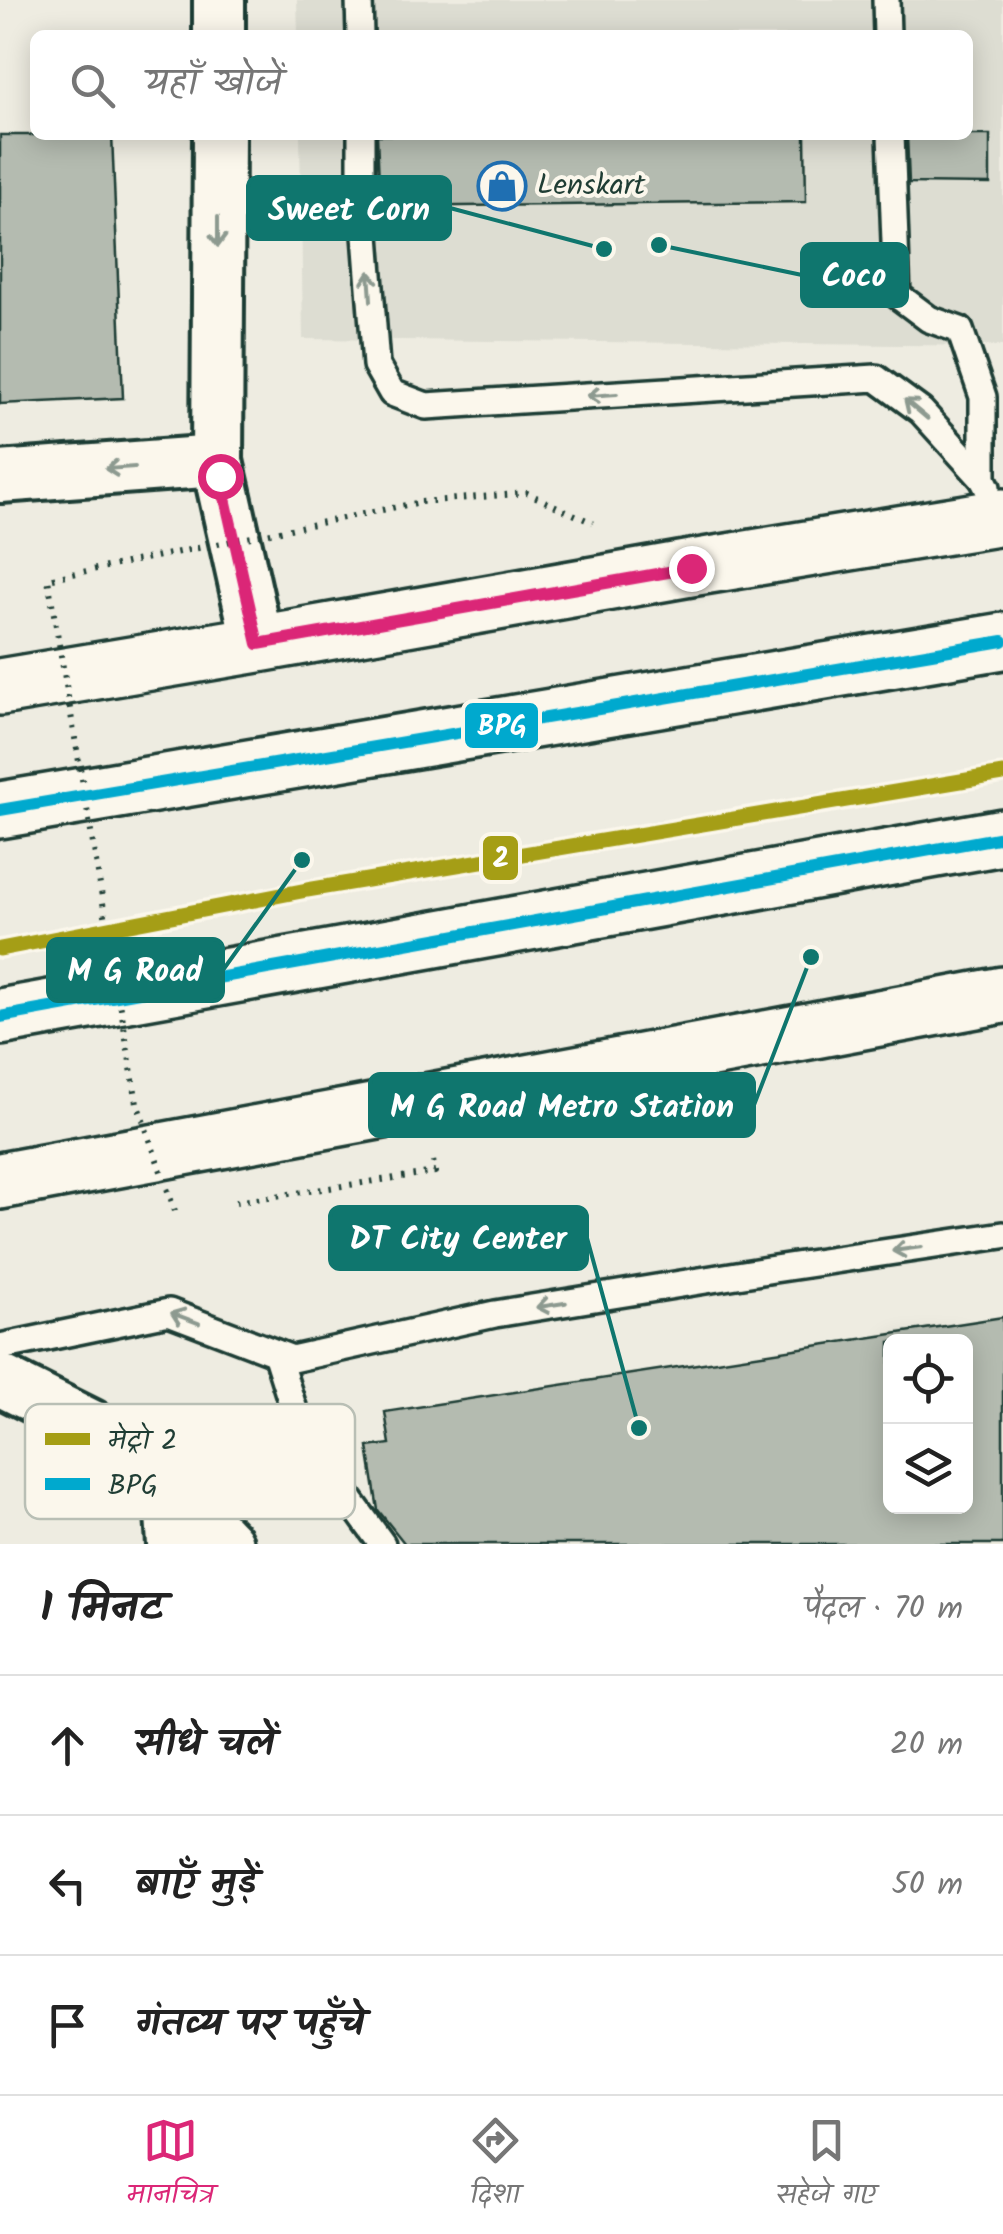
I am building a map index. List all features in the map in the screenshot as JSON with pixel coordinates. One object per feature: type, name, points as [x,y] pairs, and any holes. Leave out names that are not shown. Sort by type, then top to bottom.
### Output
[{"type":"main road","points":[[0,687],[997,512]]},
{"type":"main road","points":[[0,810],[1003,641]]},
{"type":"main road","points":[[0,1017],[1003,837]]},
{"type":"main road","points":[[0,1180],[1003,996]]},
{"type":"street","points":[[219,0],[219,30]]},
{"type":"street","points":[[218,140],[217,461],[258,644]]},
{"type":"street","points":[[0,477],[217,461]]},
{"type":"street","points":[[0,1380],[48,1404]]},
{"type":"street","points":[[171,1519],[173,1544]]},
{"type":"street","points":[[203,1519],[227,1544]]},
{"type":"lane","points":[[359,0],[360,30]]},
{"type":"lane","points":[[886,0],[887,30]]},
{"type":"lane","points":[[361,140],[376,365],[392,393],[426,406],[876,378],[921,411],[997,512]]},
{"type":"lane","points":[[890,140],[897,295],[929,318],[960,330],[984,397],[997,512]]},
{"type":"lane","points":[[0,1347],[169,1312],[292,1360],[495,1314],[1003,1235]]},
{"type":"lane","points":[[276,1354],[292,1404]]},
{"type":"lane","points":[[355,1507],[382,1544]]},
{"type":"path","points":[[175,1211],[137,1103],[48,579],[421,502],[527,493],[609,530]]},
{"type":"path","points":[[231,1203],[434,1172]]},
{"type":"shaded area","points":[[297,0],[1003,0],[1003,346],[303,339],[300,140],[973,140],[973,30],[298,30]]},
{"type":"building","points":[[0,135],[30,135],[30,140],[112,140],[123,398],[0,404]]},
{"type":"building","points":[[973,135],[990,135],[990,184],[909,183],[907,140],[973,140]]},
{"type":"building","points":[[377,140],[805,140],[806,202],[380,207]]},
{"type":"building","points":[[1003,1317],[1003,1544],[405,1544],[378,1510],[368,1447],[390,1444],[385,1412],[883,1335],[883,1514],[973,1514],[973,1334],[892,1334]]},
{"type":"metro line","name":"2","points":[[0,949],[307,890],[1003,774]]},
{"type":"transit line","name":"BPG","points":[[0,810],[1003,641]]},
{"type":"transit line","name":"BPG","points":[[0,1017],[1003,837]]},
{"type":"place","name":"Lenskart","points":[[502,186]]},
{"type":"place","name":"Coco","points":[[659,245]]},
{"type":"place","name":"Sweet Corn","points":[[604,249]]},
{"type":"place","name":"M G Road","points":[[302,860]]},
{"type":"place","name":"M G Road Metro Station","points":[[811,957]]},
{"type":"place","name":"DT City Center","points":[[639,1428]]},
{"type":"route","points":[[220,476],[258,644],[691,568]]}]
